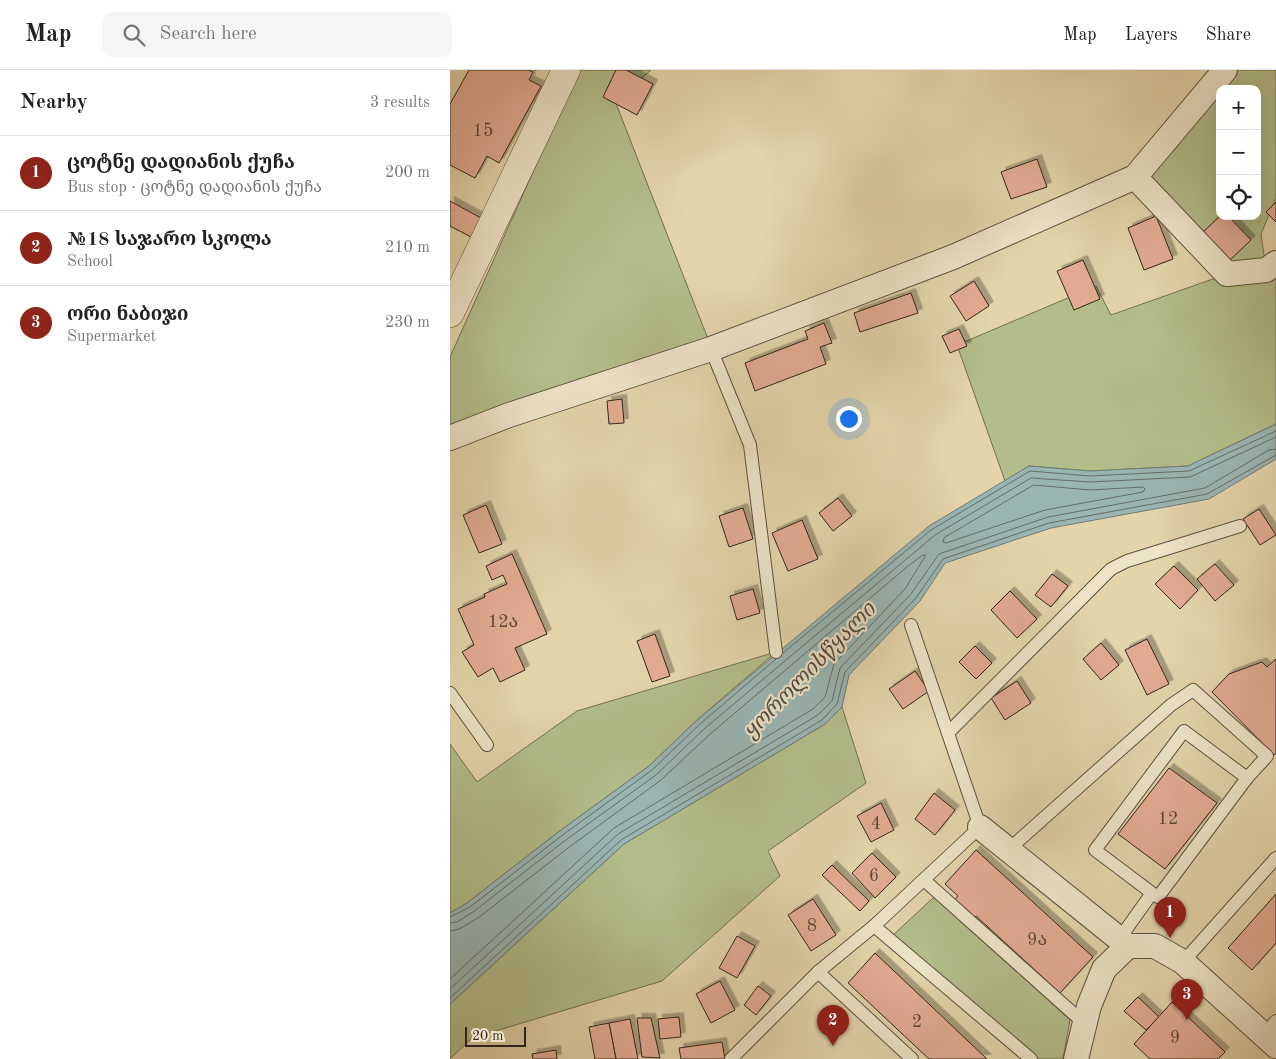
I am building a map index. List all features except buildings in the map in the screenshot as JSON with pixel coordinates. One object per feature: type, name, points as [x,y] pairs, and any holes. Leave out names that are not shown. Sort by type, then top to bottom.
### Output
[{"type":"street","points":[[450,313],[455,284],[566,70]]},
{"type":"street","points":[[450,438],[509,415],[712,349],[953,257],[1135,177],[1225,70]]},
{"type":"street","points":[[1135,177],[1227,274],[1266,270],[1276,262]]},
{"type":"street","points":[[980,827],[1124,942],[1155,946],[1183,962],[1272,1034]]},
{"type":"street","points":[[1076,1059],[1084,1024],[1104,969],[1124,942]]},
{"type":"lane","points":[[712,349],[750,445],[776,652]]},
{"type":"lane","points":[[948,733],[1111,569],[1127,561],[1240,526]]},
{"type":"lane","points":[[731,1059],[818,972],[874,926],[980,827],[911,625]]},
{"type":"lane","points":[[1008,850],[1171,705],[1192,690],[1267,756],[1247,778],[1158,897],[1095,850],[1184,731],[1247,778]]},
{"type":"lane","points":[[450,693],[487,744]]},
{"type":"lane","points":[[1183,962],[1276,858]]},
{"type":"lane","points":[[924,880],[1084,1024]]},
{"type":"lane","points":[[1124,942],[1152,893]]},
{"type":"lane","points":[[874,926],[1031,1059]]},
{"type":"lane","points":[[818,972],[912,1059]]},
{"type":"green space","points":[[576,70],[651,70],[615,101],[708,339],[450,431],[450,357],[551,132]]},
{"type":"green space","points":[[1225,70],[1276,70],[1276,198],[1261,234],[1266,269],[1276,263],[1276,424],[1188,466],[1090,471],[1029,466],[1005,481],[957,345],[1096,286],[1111,315],[1227,274],[1135,177]]},
{"type":"green space","points":[[776,652],[696,721],[649,766],[557,833],[467,903],[450,913],[450,744],[477,782],[577,711]]},
{"type":"green space","points":[[842,707],[866,783],[768,851],[780,876],[662,981],[472,1038],[450,1059],[450,1004],[624,844],[825,724]]},
{"type":"green space","points":[[934,897],[1070,1020],[1063,1059],[1036,1059],[891,937]]},
{"type":"water","name":"ყოროლისწყალი","points":[[1276,424],[1276,459],[1209,499],[1051,528],[945,563],[920,601],[849,675],[842,707],[825,724],[624,844],[450,1004],[450,913],[467,903],[557,833],[649,766],[696,721],[929,526],[1029,466],[1090,471],[1188,466]]},
{"type":"place","name":"ცოტნე დადიანის ქუჩა","points":[[1170,938]]},
{"type":"place","name":"ორი ნაბიჯი","points":[[1187,1020]]},
{"type":"place","name":"№18 საჯარო სკოლა","points":[[833,1046]]}]
